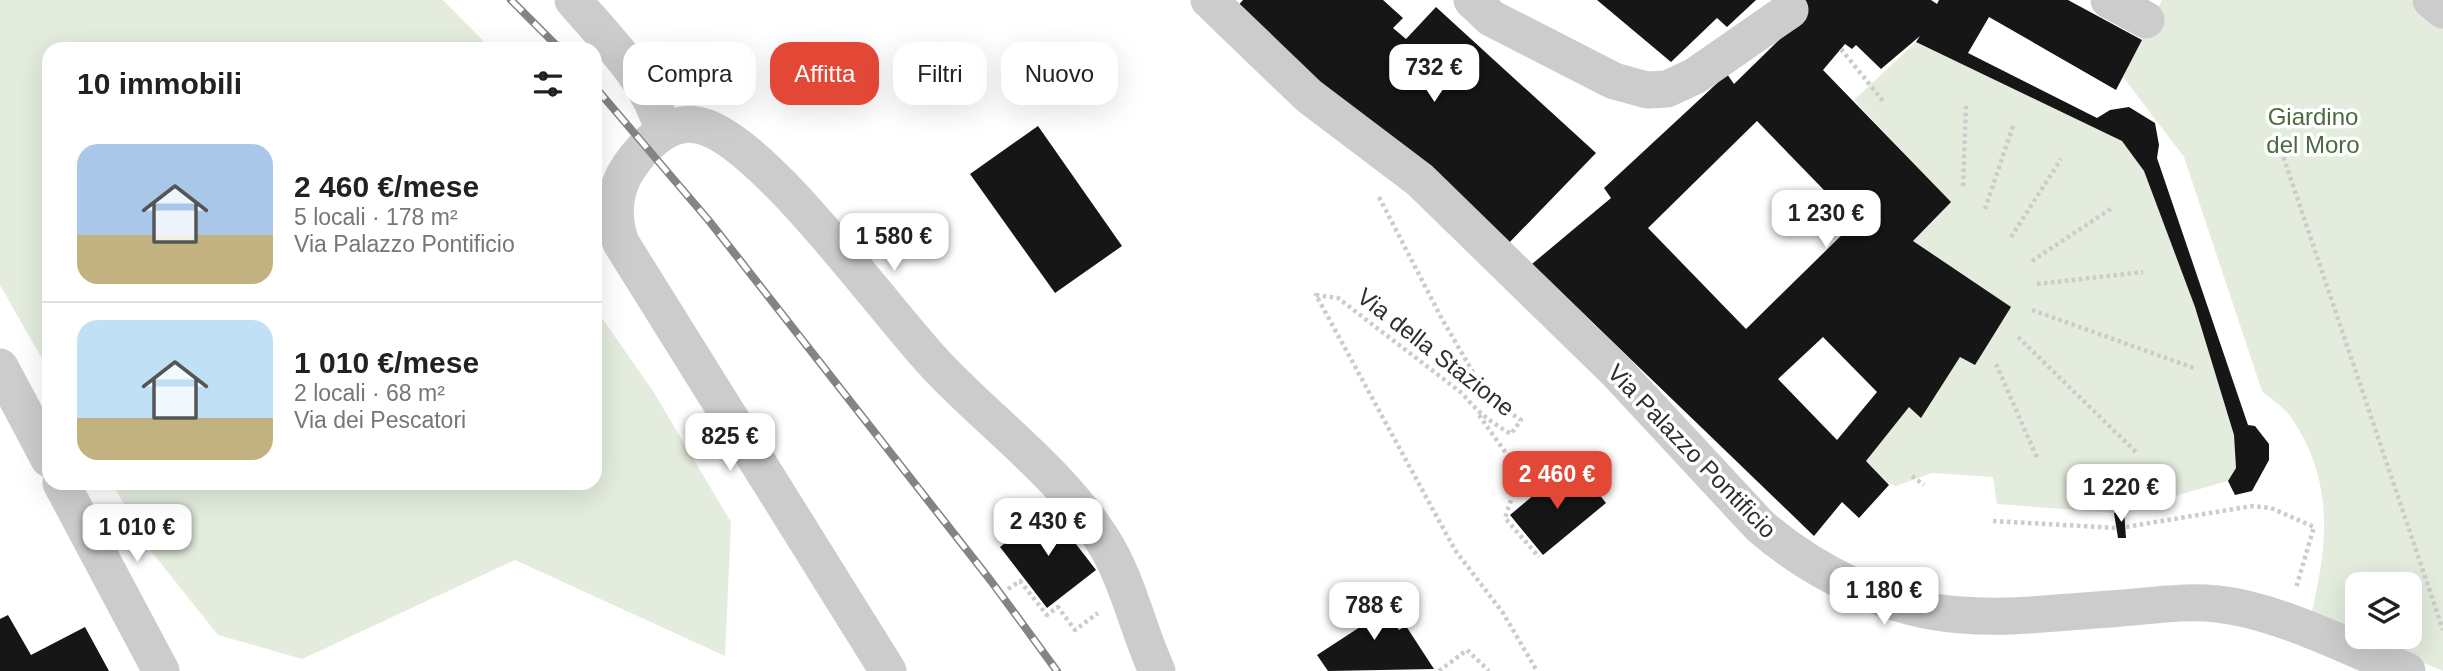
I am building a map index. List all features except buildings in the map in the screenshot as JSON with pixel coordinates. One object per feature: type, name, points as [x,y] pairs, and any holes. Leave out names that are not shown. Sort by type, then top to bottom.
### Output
[{"type":"street","points":[[573,0],[637,77],[655,106],[663,131]]},
{"type":"street","points":[[1472,0],[1491,18],[1614,81],[1647,90],[1667,89],[1695,76],[1790,10]]},
{"type":"street","points":[[2109,0],[2146,20]]},
{"type":"street","points":[[2431,0],[2443,10]]},
{"type":"street","name":"Via Palazzo Pontificio","points":[[1213,1],[1309,96],[1420,180],[1616,371],[1760,526],[1778,542],[1815,565],[1881,596],[1919,608],[1960,615],[2007,616],[2195,603],[2231,606],[2277,618],[2407,671]]},
{"type":"street","points":[[888,671],[621,243],[614,214],[616,196],[624,174],[647,145],[663,131],[689,125],[713,130],[776,180],[939,368],[1062,485],[1105,542],[1124,582],[1144,644],[1157,671]]},
{"type":"street","points":[[0,366],[42,446]]},
{"type":"street","points":[[65,490],[161,671]]},
{"type":"path","points":[[1841,49],[1883,101]]},
{"type":"path","points":[[1963,186],[1966,106]]},
{"type":"path","points":[[1985,209],[2013,127]]},
{"type":"path","points":[[2279,144],[2443,630]]},
{"type":"path","points":[[2011,237],[2061,159]]},
{"type":"path","name":"Via della Stazione","points":[[1373,188],[1388,210],[1442,318],[1488,398],[1521,420],[1511,433],[1476,411],[1464,394],[1338,298],[1316,295],[1455,550],[1503,613],[1537,671]]},
{"type":"path","points":[[2032,261],[2112,208]]},
{"type":"path","points":[[2036,284],[2143,272]]},
{"type":"path","points":[[2032,310],[2194,369]]},
{"type":"path","points":[[2018,337],[2136,452]]},
{"type":"path","points":[[1996,364],[2038,460]]},
{"type":"path","points":[[1476,411],[1515,466],[1518,479],[1505,518],[1539,557]]},
{"type":"path","points":[[1912,476],[1924,485]]},
{"type":"path","points":[[2126,527],[2252,506],[2271,508],[2314,527],[2293,598]]},
{"type":"path","points":[[1993,521],[2116,528]]},
{"type":"path","points":[[1008,589],[1020,581],[1047,615]]},
{"type":"path","points":[[1439,671],[1467,650],[1489,671]]},
{"type":"green space","points":[[0,0],[443,0],[484,42],[42,42],[42,359],[0,285]]},
{"type":"green space","name":"Giardino del Moro","points":[[2162,0],[2411,0],[2443,25],[2443,671],[2390,649],[2422,649],[2422,572],[2345,572],[2345,630],[2311,615],[2324,538],[2324,513],[2315,464],[2305,440],[2290,416],[2262,391],[2184,157],[2123,77]]},
{"type":"green space","points":[[1916,42],[2122,141],[2144,171],[2195,307],[2234,435],[2236,468],[2228,481],[2114,513],[1997,504],[1993,477],[1932,473],[1896,486],[1888,483],[1866,461],[1909,407],[1921,417],[1960,357],[1975,365],[1913,241],[1950,202],[1854,100]]},
{"type":"green space","points":[[602,318],[653,391],[731,522],[725,656],[515,560],[302,659],[218,635],[151,551],[116,490],[602,490]]},
{"type":"railway","points":[[511,0],[553,42]]},
{"type":"railway","points":[[602,95],[710,222],[991,581],[1057,671]]}]
